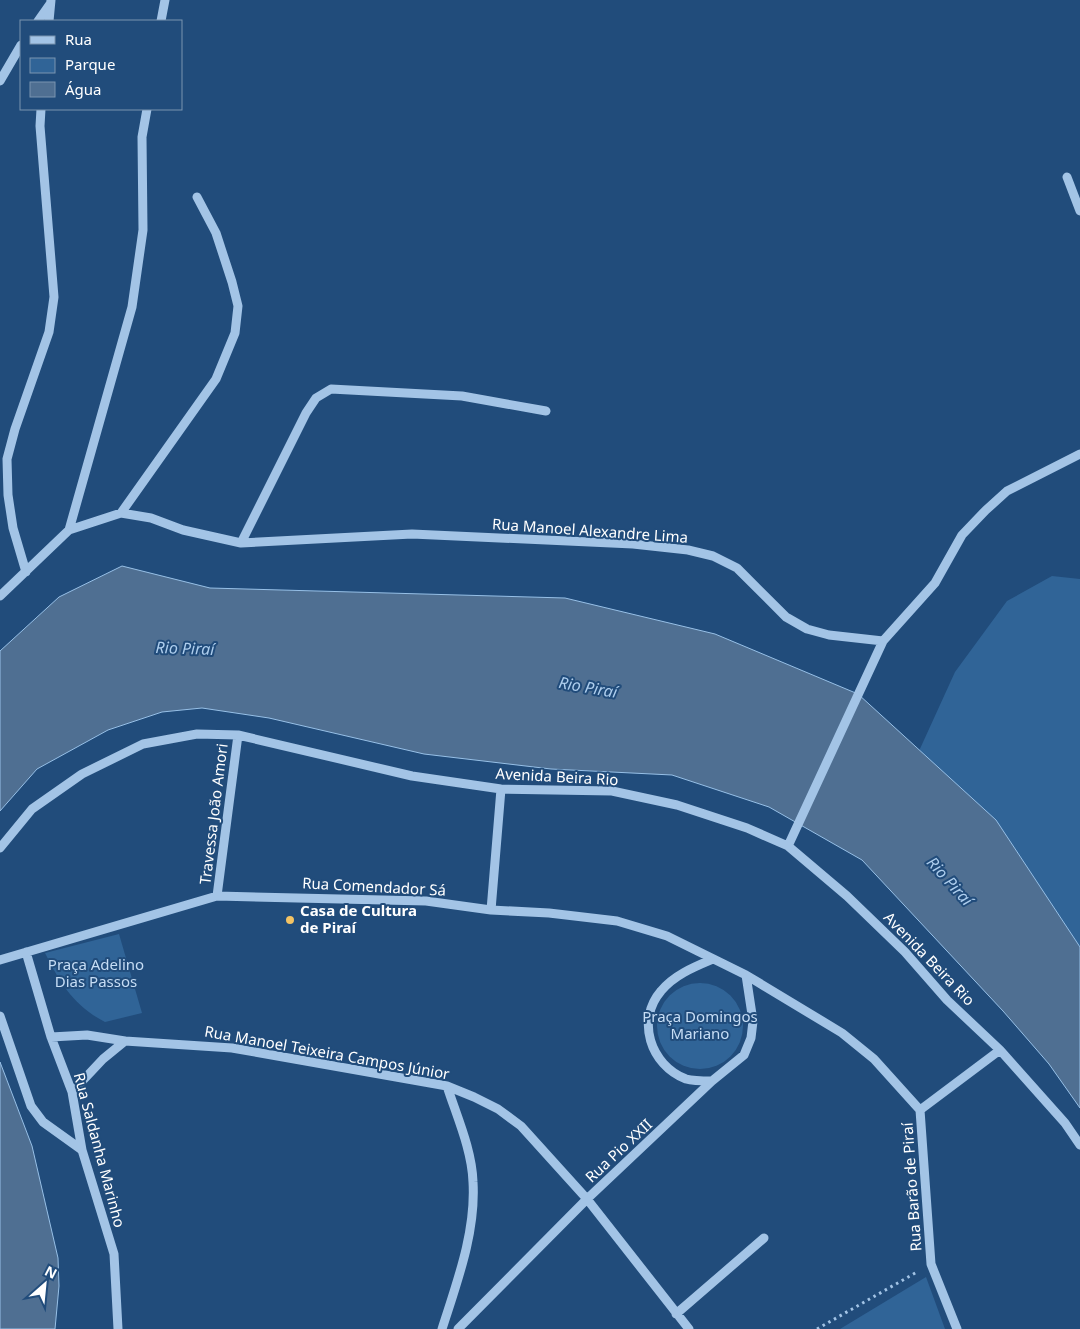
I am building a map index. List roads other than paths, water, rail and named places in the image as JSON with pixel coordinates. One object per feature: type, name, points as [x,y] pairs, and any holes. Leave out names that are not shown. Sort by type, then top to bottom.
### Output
[{"type":"street","points":[[161,20],[165,0]]},
{"type":"street","points":[[39,20],[51,2]]},
{"type":"street","points":[[49,20],[51,2]]},
{"type":"street","points":[[0,81],[20,47]]},
{"type":"street","points":[[26,572],[13,528],[8,495],[7,459],[15,429],[49,332],[54,297],[40,126],[41,110]]},
{"type":"street","points":[[69,530],[132,306],[144,230],[142,137],[147,110]]},
{"type":"street","points":[[1066,177],[1080,212]]},
{"type":"street","points":[[0,596],[69,530],[120,513],[216,379],[235,333],[238,306],[216,232],[197,197]]},
{"type":"street","points":[[241,543],[306,413],[316,398],[330,389],[462,396],[546,411]]},
{"type":"street","points":[[788,846],[883,641],[935,583],[962,534],[1007,491],[1080,454]]},
{"type":"street","name":"Rua Manoel Alexandre Lima","points":[[120,513],[151,518],[183,530],[241,543],[412,534],[632,544],[688,550],[713,556],[737,568],[786,618],[807,629],[829,635],[883,641]]},
{"type":"street","name":"Avenida Beira Rio","points":[[0,848],[32,809],[82,774],[143,744],[197,734],[238,735],[412,776],[501,789],[612,791],[677,805],[746,828],[788,846],[847,896],[905,952],[947,1000],[1000,1050],[1065,1123],[1080,1145]]},
{"type":"street","name":"Travessa João Amori","points":[[217,896],[238,735]]},
{"type":"street","points":[[491,910],[501,789]]},
{"type":"street","name":"Rua Comendador Sá","points":[[0,960],[217,896],[426,901],[491,910],[549,913],[617,921],[667,936],[746,975]]},
{"type":"street","name":"Rua Saldanha Marinho","points":[[26,952],[51,1037],[72,1092],[82,1150],[114,1254],[118,1329]]},
{"type":"street","points":[[712,1081],[687,1079],[672,1072],[652,1046],[646,1029],[649,1007],[661,990],[676,977],[713,959]]},
{"type":"street","name":"Rua Pio XXII","points":[[458,1329],[588,1199],[712,1081],[744,1055],[753,1021],[746,975]]},
{"type":"street","name":"Rua Barão de Piraí","points":[[746,975],[842,1032],[874,1059],[920,1110],[931,1264],[957,1329]]},
{"type":"street","points":[[0,1016],[31,1106],[43,1122],[82,1150]]},
{"type":"street","name":"Rua Manoel Teixeira Campos Júnior","points":[[51,1037],[86,1035],[125,1040],[232,1048],[447,1086],[498,1109],[522,1126],[588,1199],[689,1329]]},
{"type":"street","points":[[72,1092],[103,1059],[125,1040]]},
{"type":"street","points":[[920,1110],[1000,1050]]},
{"type":"street","points":[[442,1329],[460,1272],[471,1223],[473,1182],[466,1142],[447,1086]]},
{"type":"street","points":[[676,1314],[764,1238]]},
{"type":"water","name":"Rio Piraí","points":[[122,566],[210,588],[565,598],[715,634],[858,694],[996,820],[1080,947],[1080,1108],[1049,1064],[1003,1011],[862,860],[769,807],[672,775],[551,769],[424,754],[269,718],[202,708],[162,712],[108,730],[37,769],[0,811],[0,651],[59,597]]},
{"type":"water","points":[[0,1062],[32,1146],[58,1258],[59,1286],[55,1329],[0,1329]]},
{"type":"place","name":"Casa de Cultura de Piraí","points":[[290,920]]},
{"type":"park label","name":"Praça Adelino Dias Passos","points":[[96,974]]},
{"type":"park label","name":"Praça Domingos Mariano","points":[[700,1026]]}]
